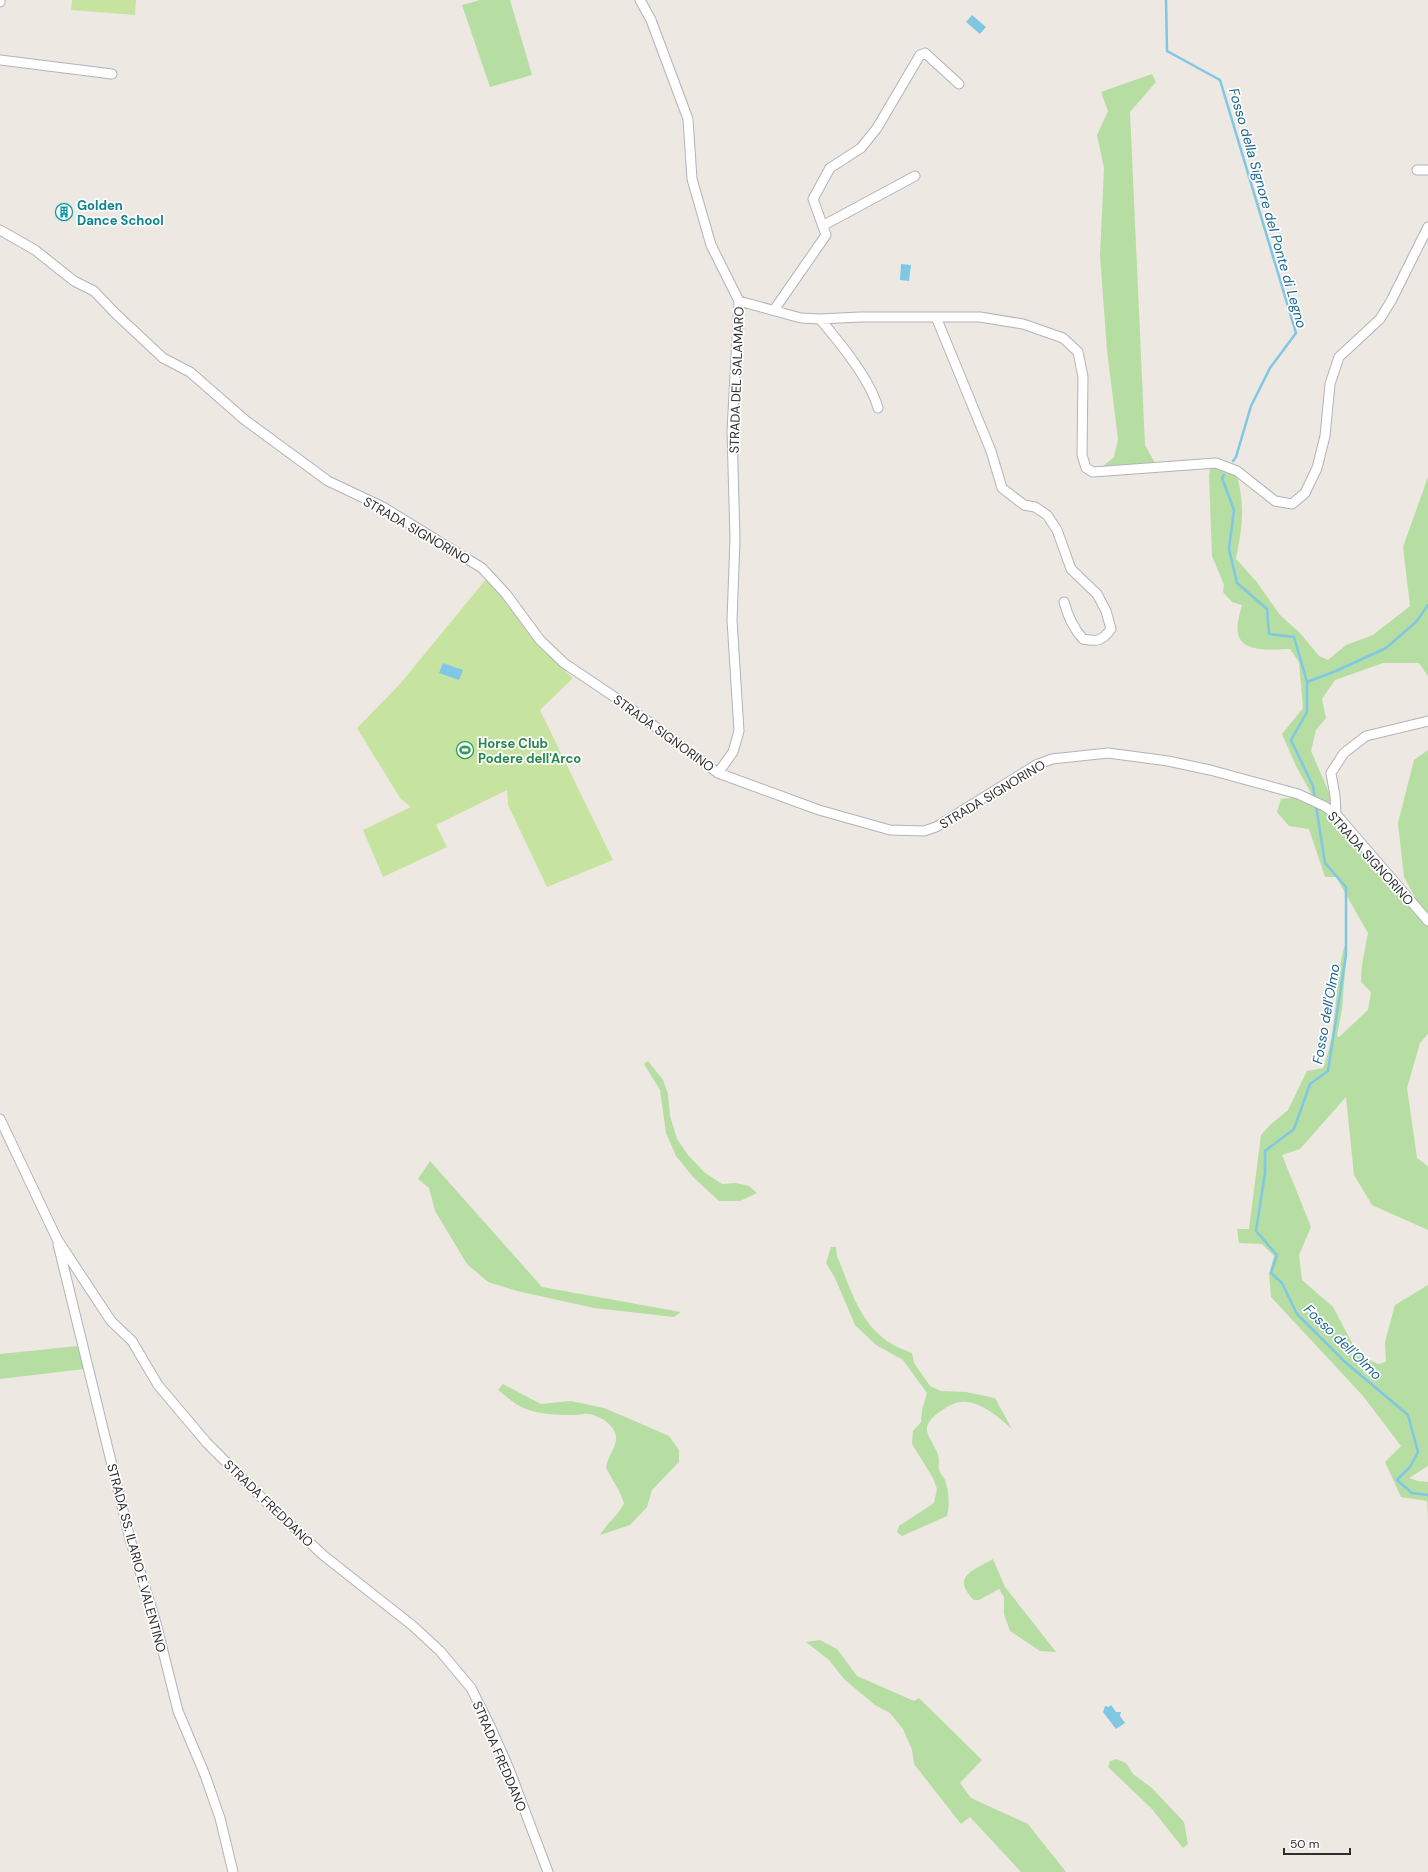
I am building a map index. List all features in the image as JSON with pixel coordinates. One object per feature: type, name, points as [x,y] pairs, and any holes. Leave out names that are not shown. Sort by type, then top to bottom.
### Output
[{"type":"street","name":"STRADA DEL SALAMARO","points":[[640,0],[651,20],[688,119],[692,179],[711,245],[739,300],[732,431],[735,539],[732,620],[739,731],[733,752],[718,773]]},
{"type":"street","points":[[774,310],[826,235],[824,225],[813,199],[819,186],[830,168],[861,148],[877,128],[920,55],[925,53],[959,84]]},
{"type":"street","points":[[0,60],[112,74]]},
{"type":"street","points":[[1417,170],[1428,170]]},
{"type":"street","points":[[824,225],[915,176]]},
{"type":"street","points":[[739,300],[801,318],[980,317],[1023,324],[1063,338],[1078,352],[1084,377],[1082,455],[1086,468],[1093,472],[1216,463],[1237,471],[1275,500],[1292,504],[1305,493],[1317,468],[1325,436],[1330,384],[1339,357],[1380,319],[1391,301],[1428,227]]},
{"type":"street","name":"STRADA SIGNORINO","points":[[0,230],[35,250],[74,281],[94,291],[163,358],[190,372],[245,420],[328,481],[383,507],[482,568],[506,594],[540,640],[564,663],[619,700],[718,773],[826,812],[890,830],[924,831],[936,827],[1036,765],[1052,759],[1108,753],[1168,761],[1218,772],[1298,794],[1324,806],[1336,814],[1428,921]]},
{"type":"street","points":[[936,317],[992,452],[1002,488],[1024,505],[1035,507],[1046,514],[1057,530],[1071,569],[1096,594],[1106,611],[1111,629],[1105,637],[1095,642],[1083,639],[1074,629],[1067,616],[1064,602]]},
{"type":"street","points":[[820,319],[840,344],[874,395],[878,408]]},
{"type":"street","points":[[1336,814],[1335,796],[1331,774],[1344,753],[1366,736],[1428,721]]},
{"type":"street","name":"STRADA FREDDANO","points":[[0,1119],[57,1239],[111,1320],[132,1341],[158,1385],[207,1443],[262,1498],[323,1555],[424,1636],[440,1651],[470,1688],[491,1728],[509,1769],[548,1872]]},
{"type":"street","name":"STRADA SS. ILARIO E VALENTINO","points":[[57,1239],[130,1540],[156,1623],[178,1712],[205,1775],[220,1818],[233,1872]]},
{"type":"green space","points":[[72,0],[136,0],[135,15],[71,10]]},
{"type":"green space","points":[[480,0],[510,0],[532,75],[490,87],[462,5]]},
{"type":"green space","points":[[1152,74],[1156,82],[1130,112],[1145,445],[1155,463],[1102,467],[1114,457],[1118,439],[1107,350],[1100,256],[1104,168],[1097,135],[1108,111],[1101,92]]},
{"type":"green space","points":[[1211,465],[1236,473],[1241,496],[1242,516],[1236,559],[1256,581],[1280,615],[1300,633],[1319,656],[1328,660],[1346,645],[1373,635],[1410,606],[1403,547],[1428,477],[1428,676],[1419,663],[1383,663],[1335,680],[1322,699],[1326,718],[1316,730],[1311,751],[1331,797],[1330,806],[1312,795],[1296,766],[1282,734],[1303,708],[1299,662],[1290,649],[1260,649],[1245,644],[1240,640],[1238,633],[1238,619],[1242,605],[1232,602],[1223,592],[1224,585],[1212,556],[1209,475]]},
{"type":"green space","name":"Horse Club Podere dell'Arco","points":[[487,578],[537,645],[573,678],[540,710],[613,860],[547,887],[508,805],[507,790],[436,825],[447,847],[383,877],[363,830],[411,807],[400,798],[357,728],[400,684]]},
{"type":"green space","points":[[1428,750],[1428,916],[1424,914],[1404,877],[1398,823],[1414,760]]},
{"type":"green space","points":[[1299,797],[1328,812],[1428,926],[1428,1034],[1420,1043],[1407,1088],[1417,1158],[1428,1166],[1428,1230],[1372,1205],[1354,1175],[1346,1097],[1300,1149],[1282,1155],[1311,1227],[1299,1255],[1302,1280],[1333,1307],[1358,1354],[1378,1364],[1386,1362],[1385,1342],[1395,1305],[1428,1285],[1428,1466],[1409,1478],[1428,1482],[1428,1521],[1427,1501],[1401,1497],[1385,1462],[1401,1446],[1363,1396],[1271,1297],[1269,1274],[1274,1256],[1262,1244],[1239,1243],[1237,1229],[1249,1229],[1261,1135],[1270,1125],[1288,1110],[1307,1071],[1323,1068],[1328,1054],[1334,1024],[1344,947],[1347,948],[1342,1009],[1337,1036],[1339,1037],[1368,1010],[1371,992],[1361,982],[1362,965],[1368,933],[1336,877],[1325,877],[1309,829],[1289,826],[1277,812],[1281,799]]},
{"type":"green space","points":[[648,1061],[663,1080],[668,1094],[670,1116],[677,1139],[688,1155],[704,1172],[722,1184],[736,1183],[749,1186],[757,1193],[740,1201],[719,1201],[694,1178],[676,1156],[666,1133],[660,1090],[644,1064]]},
{"type":"green space","points":[[430,1161],[542,1287],[681,1312],[674,1317],[594,1308],[517,1291],[488,1282],[467,1264],[435,1211],[429,1188],[418,1179]]},
{"type":"green space","points":[[831,1247],[836,1247],[837,1256],[857,1305],[871,1326],[881,1336],[894,1345],[912,1353],[914,1363],[930,1386],[941,1391],[966,1392],[995,1398],[1012,1429],[1000,1418],[984,1408],[967,1402],[959,1402],[951,1405],[935,1415],[928,1424],[927,1431],[930,1440],[937,1451],[939,1470],[945,1480],[949,1498],[947,1516],[902,1536],[897,1532],[899,1526],[934,1503],[937,1489],[933,1478],[912,1444],[913,1431],[921,1422],[922,1410],[927,1393],[903,1360],[876,1345],[855,1325],[835,1278],[826,1263]]},
{"type":"green space","points":[[78,1346],[84,1369],[0,1379],[0,1354]]},
{"type":"green space","points":[[503,1384],[541,1404],[571,1401],[604,1408],[669,1436],[679,1450],[679,1462],[652,1490],[647,1507],[630,1525],[600,1535],[619,1512],[624,1503],[606,1468],[616,1440],[614,1430],[606,1422],[596,1416],[585,1414],[551,1414],[526,1409],[515,1403],[498,1390]]},
{"type":"green space","points":[[993,1559],[1005,1587],[1056,1652],[1040,1651],[1010,1631],[1004,1614],[1004,1597],[999,1589],[979,1600],[974,1600],[967,1592],[964,1585],[964,1580],[967,1575]]},
{"type":"green space","points":[[820,1640],[837,1649],[857,1676],[914,1701],[919,1698],[982,1760],[960,1783],[971,1798],[1028,1824],[1066,1872],[1021,1872],[970,1817],[961,1824],[914,1764],[912,1750],[903,1729],[890,1713],[875,1705],[844,1679],[829,1660],[806,1642]]},
{"type":"green space","points":[[1116,1759],[1126,1763],[1133,1774],[1152,1788],[1184,1822],[1188,1844],[1183,1848],[1152,1809],[1108,1767],[1110,1761]]},
{"type":"water","points":[[972,15],[986,27],[980,34],[966,22]]},
{"type":"water","points":[[901,264],[911,265],[909,281],[900,280]]},
{"type":"water","points":[[443,663],[463,670],[459,680],[439,673]]},
{"type":"water","points":[[1111,1705],[1116,1712],[1121,1712],[1120,1716],[1125,1723],[1116,1729],[1103,1712],[1105,1706],[1109,1707]]},
{"type":"waterway","name":"Fosso della Signore del Ponte di Legno","points":[[1166,0],[1167,51],[1220,80],[1296,333],[1270,368],[1251,406],[1236,457],[1233,461]]},
{"type":"waterway","name":"Fosso della Signore del Ponte di Legno","points":[[1224,475],[1222,478],[1234,510],[1229,549],[1237,583],[1267,609],[1269,634],[1294,637],[1307,682]]},
{"type":"waterway","name":"Fosso dell'Olmo","points":[[1315,799],[1313,786],[1291,740],[1307,712],[1307,682],[1336,671],[1386,648],[1416,622],[1428,605]]},
{"type":"waterway","name":"Fosso dell'Olmo","points":[[1316,806],[1325,863],[1346,887],[1346,955],[1328,1071],[1310,1084],[1294,1129],[1265,1151],[1265,1173],[1256,1231],[1277,1255],[1271,1273],[1282,1283],[1297,1314],[1344,1361],[1408,1415],[1418,1452],[1410,1467],[1397,1480],[1412,1493],[1428,1495]]},
{"type":"place","name":"Golden Dance School","points":[[64,212]]},
{"type":"place","name":"Horse Club Podere dell'Arco","points":[[465,750]]}]
